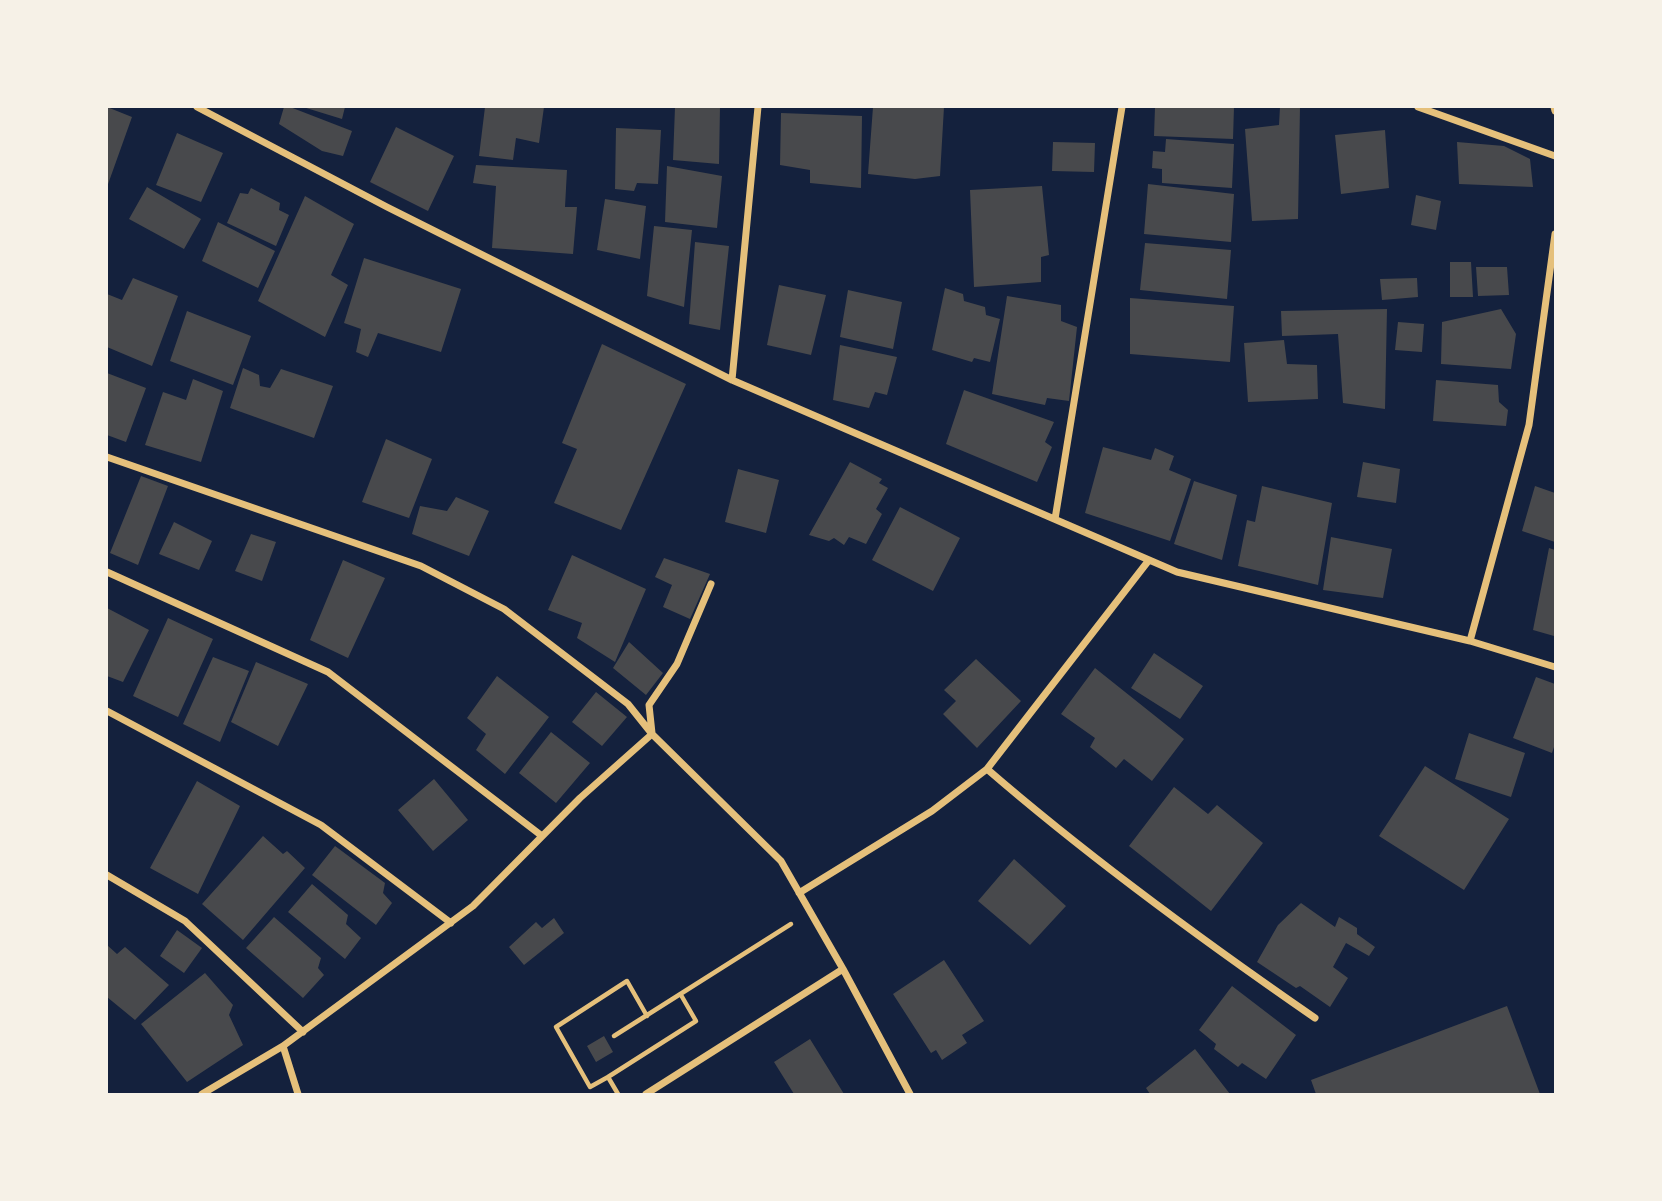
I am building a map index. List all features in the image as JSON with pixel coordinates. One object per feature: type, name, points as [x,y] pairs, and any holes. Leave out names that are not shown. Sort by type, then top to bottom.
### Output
[{"type":"street","points":[[197,107],[387,207],[732,380],[1177,572],[1470,641],[1555,667]]},
{"type":"street","points":[[732,380],[758,107]]},
{"type":"street","points":[[1055,519],[1122,107]]},
{"type":"street","points":[[1418,107],[1555,156]]},
{"type":"street","points":[[1470,641],[1529,425],[1555,234]]},
{"type":"street","points":[[107,457],[421,566],[504,609],[628,705],[652,734],[781,861],[910,1094]]},
{"type":"street","points":[[799,893],[932,810],[987,769],[1149,560]]},
{"type":"street","points":[[107,572],[328,673],[542,836]]},
{"type":"street","points":[[652,734],[649,705],[677,664],[711,584]]},
{"type":"street","points":[[107,711],[321,825],[450,923]]},
{"type":"street","points":[[202,1094],[283,1046],[473,906],[542,836],[652,734]]},
{"type":"street","points":[[987,769],[1118,875],[1315,1018]]},
{"type":"street","points":[[107,875],[185,921],[303,1032]]},
{"type":"street","points":[[646,1094],[843,969]]},
{"type":"street","points":[[283,1046],[298,1094]]},
{"type":"path","points":[[614,1036],[810,912]]},
{"type":"path","points":[[646,1016],[628,981],[556,1027],[590,1087],[696,1021],[681,995]]},
{"type":"path","points":[[608,1077],[618,1094]]},
{"type":"building","points":[[107,107],[132,117],[107,187]]},
{"type":"building","points":[[284,107],[352,131],[343,156],[322,151],[279,124]]},
{"type":"building","points":[[303,107],[345,107],[342,119]]},
{"type":"building","points":[[485,107],[544,107],[539,143],[516,138],[513,160],[479,156]]},
{"type":"building","points":[[675,107],[720,107],[719,164],[673,160]]},
{"type":"building","points":[[873,107],[944,107],[940,176],[915,179],[868,174]]},
{"type":"building","points":[[1155,107],[1234,107],[1233,139],[1154,136]]},
{"type":"building","points":[[1280,107],[1300,107],[1298,219],[1252,221],[1245,129],[1279,125]]},
{"type":"building","points":[[781,113],[862,116],[861,188],[810,183],[810,170],[780,165]]},
{"type":"building","points":[[396,127],[454,156],[428,211],[370,182]]},
{"type":"building","points":[[616,128],[661,130],[658,184],[637,183],[634,191],[615,189]]},
{"type":"building","points":[[1385,130],[1389,188],[1341,194],[1335,135]]},
{"type":"building","points":[[177,133],[223,153],[201,202],[156,185]]},
{"type":"building","points":[[1166,139],[1234,144],[1232,188],[1162,183],[1162,169],[1152,168],[1153,151],[1165,152]]},
{"type":"building","points":[[1053,142],[1095,143],[1094,172],[1052,171]]},
{"type":"building","points":[[1457,142],[1504,146],[1530,159],[1533,187],[1459,184]]},
{"type":"building","points":[[476,165],[567,170],[565,207],[577,207],[573,254],[492,248],[496,186],[473,183]]},
{"type":"building","points":[[667,166],[722,176],[717,228],[665,222]]},
{"type":"building","points":[[1148,184],[1234,194],[1231,242],[1144,234]]},
{"type":"building","points":[[1042,186],[1049,255],[1041,257],[1041,282],[974,287],[970,190]]},
{"type":"building","points":[[147,187],[201,219],[184,249],[129,219]]},
{"type":"building","points":[[251,188],[280,203],[279,210],[289,215],[276,246],[227,223],[240,193],[248,194]]},
{"type":"building","points":[[1416,195],[1441,201],[1436,230],[1411,225]]},
{"type":"building","points":[[305,196],[354,224],[331,275],[348,285],[325,337],[258,301]]},
{"type":"building","points":[[605,199],[646,206],[640,259],[597,250]]},
{"type":"building","points":[[218,222],[275,251],[258,288],[202,261]]},
{"type":"building","points":[[654,226],[692,230],[684,307],[647,296]]},
{"type":"building","points":[[695,242],[729,246],[720,330],[689,324]]},
{"type":"building","points":[[1145,243],[1231,250],[1227,299],[1140,290]]},
{"type":"building","points":[[364,258],[461,289],[441,352],[378,333],[368,357],[356,352],[361,329],[344,323]]},
{"type":"building","points":[[1450,262],[1471,262],[1473,297],[1450,297]]},
{"type":"building","points":[[1476,267],[1507,267],[1509,295],[1478,296]]},
{"type":"building","points":[[133,278],[178,296],[152,366],[107,347],[107,294],[122,300]]},
{"type":"building","points":[[1417,278],[1418,297],[1382,300],[1380,279]]},
{"type":"building","points":[[779,285],[826,295],[811,355],[767,345]]},
{"type":"building","points":[[945,288],[963,294],[964,301],[985,307],[986,315],[1000,319],[990,362],[974,358],[972,362],[932,350]]},
{"type":"building","points":[[848,290],[902,302],[893,349],[840,337]]},
{"type":"building","points":[[1007,296],[1061,305],[1061,321],[1077,327],[1069,401],[1047,398],[1045,405],[992,394]]},
{"type":"building","points":[[1130,298],[1234,306],[1230,362],[1130,354]]},
{"type":"building","points":[[1387,309],[1385,409],[1343,403],[1338,334],[1282,336],[1281,311]]},
{"type":"building","points":[[1501,309],[1516,334],[1511,369],[1441,364],[1442,322]]},
{"type":"building","points":[[187,311],[251,336],[233,385],[170,361]]},
{"type":"building","points":[[1398,322],[1424,324],[1422,352],[1395,350]]},
{"type":"building","points":[[1284,340],[1287,364],[1317,365],[1318,399],[1248,402],[1244,343]]},
{"type":"building","points":[[602,344],[686,384],[621,530],[554,503],[577,449],[562,443]]},
{"type":"building","points":[[840,345],[897,357],[887,395],[875,392],[869,408],[833,400]]},
{"type":"building","points":[[243,368],[259,375],[260,386],[270,388],[281,369],[333,386],[314,438],[230,408]]},
{"type":"building","points":[[107,373],[146,388],[126,442],[107,435]]},
{"type":"building","points":[[193,379],[223,391],[201,462],[145,445],[163,392],[186,400]]},
{"type":"building","points":[[1436,380],[1498,385],[1499,402],[1508,410],[1506,426],[1433,421]]},
{"type":"building","points":[[964,390],[1054,422],[1045,442],[1052,447],[1037,482],[946,444]]},
{"type":"building","points":[[386,439],[432,459],[409,518],[362,502]]},
{"type":"building","points":[[1103,447],[1151,460],[1155,448],[1174,456],[1169,470],[1191,479],[1170,541],[1085,513]]},
{"type":"building","points":[[850,462],[882,479],[879,483],[888,488],[876,509],[882,514],[866,544],[849,537],[844,545],[834,538],[829,541],[809,535]]},
{"type":"building","points":[[1363,462],[1400,469],[1396,503],[1357,497]]},
{"type":"building","points":[[738,469],[779,480],[766,533],[725,522]]},
{"type":"building","points":[[141,476],[168,486],[138,565],[110,553]]},
{"type":"building","points":[[1194,481],[1237,495],[1222,560],[1174,544]]},
{"type":"building","points":[[1262,486],[1332,503],[1318,585],[1238,566],[1247,520],[1255,522]]},
{"type":"building","points":[[1535,486],[1555,493],[1555,542],[1522,531]]},
{"type":"building","points":[[456,497],[489,511],[469,556],[412,534],[420,506],[447,511]]},
{"type":"building","points":[[900,507],[960,538],[933,591],[872,560]]},
{"type":"building","points":[[174,522],[212,541],[199,570],[159,554]]},
{"type":"building","points":[[251,534],[276,542],[262,581],[235,571]]},
{"type":"building","points":[[1331,537],[1392,549],[1383,598],[1323,590]]},
{"type":"building","points":[[1549,548],[1555,550],[1554,636],[1533,630]]},
{"type":"building","points":[[572,555],[646,589],[615,662],[577,638],[582,623],[548,610]]},
{"type":"building","points":[[664,558],[710,574],[690,619],[663,607],[672,585],[655,577]]},
{"type":"building","points":[[343,560],[385,578],[348,658],[310,640]]},
{"type":"building","points":[[107,608],[149,630],[123,682],[107,676]]},
{"type":"building","points":[[168,618],[213,639],[178,717],[133,696]]},
{"type":"building","points":[[629,642],[663,673],[646,695],[613,668]]},
{"type":"building","points":[[1154,653],[1203,686],[1180,719],[1131,688]]},
{"type":"building","points":[[213,657],[249,671],[220,742],[183,724]]},
{"type":"building","points":[[976,659],[1021,701],[977,748],[943,714],[956,701],[944,690]]},
{"type":"building","points":[[256,662],[308,684],[278,746],[231,722]]},
{"type":"building","points":[[1095,668],[1184,739],[1152,781],[1124,759],[1116,768],[1090,747],[1095,738],[1061,714]]},
{"type":"building","points":[[497,676],[549,717],[505,774],[476,750],[486,734],[467,718]]},
{"type":"building","points":[[1536,677],[1555,684],[1555,744],[1552,753],[1513,738]]},
{"type":"building","points":[[596,692],[627,717],[602,746],[572,722]]},
{"type":"building","points":[[551,732],[590,763],[556,803],[519,773]]},
{"type":"building","points":[[1469,733],[1525,753],[1511,797],[1455,779]]},
{"type":"building","points":[[1425,766],[1509,819],[1464,890],[1379,836]]},
{"type":"building","points":[[434,779],[468,820],[433,851],[398,810]]},
{"type":"building","points":[[197,781],[240,806],[198,894],[150,868]]},
{"type":"building","points":[[1174,787],[1208,814],[1217,805],[1263,843],[1211,911],[1129,846]]},
{"type":"building","points":[[263,836],[283,854],[287,851],[305,868],[243,940],[202,904]]},
{"type":"building","points":[[335,846],[385,883],[383,893],[392,903],[376,925],[312,875]]},
{"type":"building","points":[[1014,859],[1066,906],[1030,945],[978,901]]},
{"type":"building","points":[[312,884],[348,915],[346,924],[361,938],[345,959],[288,912]]},
{"type":"building","points":[[1301,903],[1335,927],[1339,917],[1357,928],[1357,934],[1375,947],[1369,956],[1346,943],[1333,967],[1348,978],[1330,1007],[1300,986],[1296,988],[1257,962],[1278,925]]},
{"type":"building","points":[[274,917],[321,958],[318,968],[324,975],[303,998],[246,948]]},
{"type":"building","points":[[554,918],[564,933],[524,965],[509,947],[536,922],[542,928]]},
{"type":"building","points":[[177,930],[202,948],[184,973],[160,956]]},
{"type":"building","points":[[107,945],[117,954],[125,947],[169,985],[135,1020],[107,997]]},
{"type":"building","points":[[944,960],[984,1021],[962,1035],[967,1043],[942,1060],[936,1050],[931,1053],[893,994]]},
{"type":"building","points":[[205,973],[233,1005],[229,1015],[243,1045],[187,1082],[141,1024]]},
{"type":"building","points":[[1232,986],[1296,1035],[1266,1079],[1242,1063],[1238,1067],[1214,1049],[1216,1044],[1199,1030]]},
{"type":"building","points":[[1507,1006],[1540,1094],[1316,1094],[1311,1080]]},
{"type":"building","points":[[604,1036],[613,1052],[596,1062],[587,1046]]},
{"type":"building","points":[[810,1039],[844,1094],[794,1094],[774,1062]]},
{"type":"building","points":[[1195,1049],[1230,1094],[1150,1094],[1146,1088]]}]
